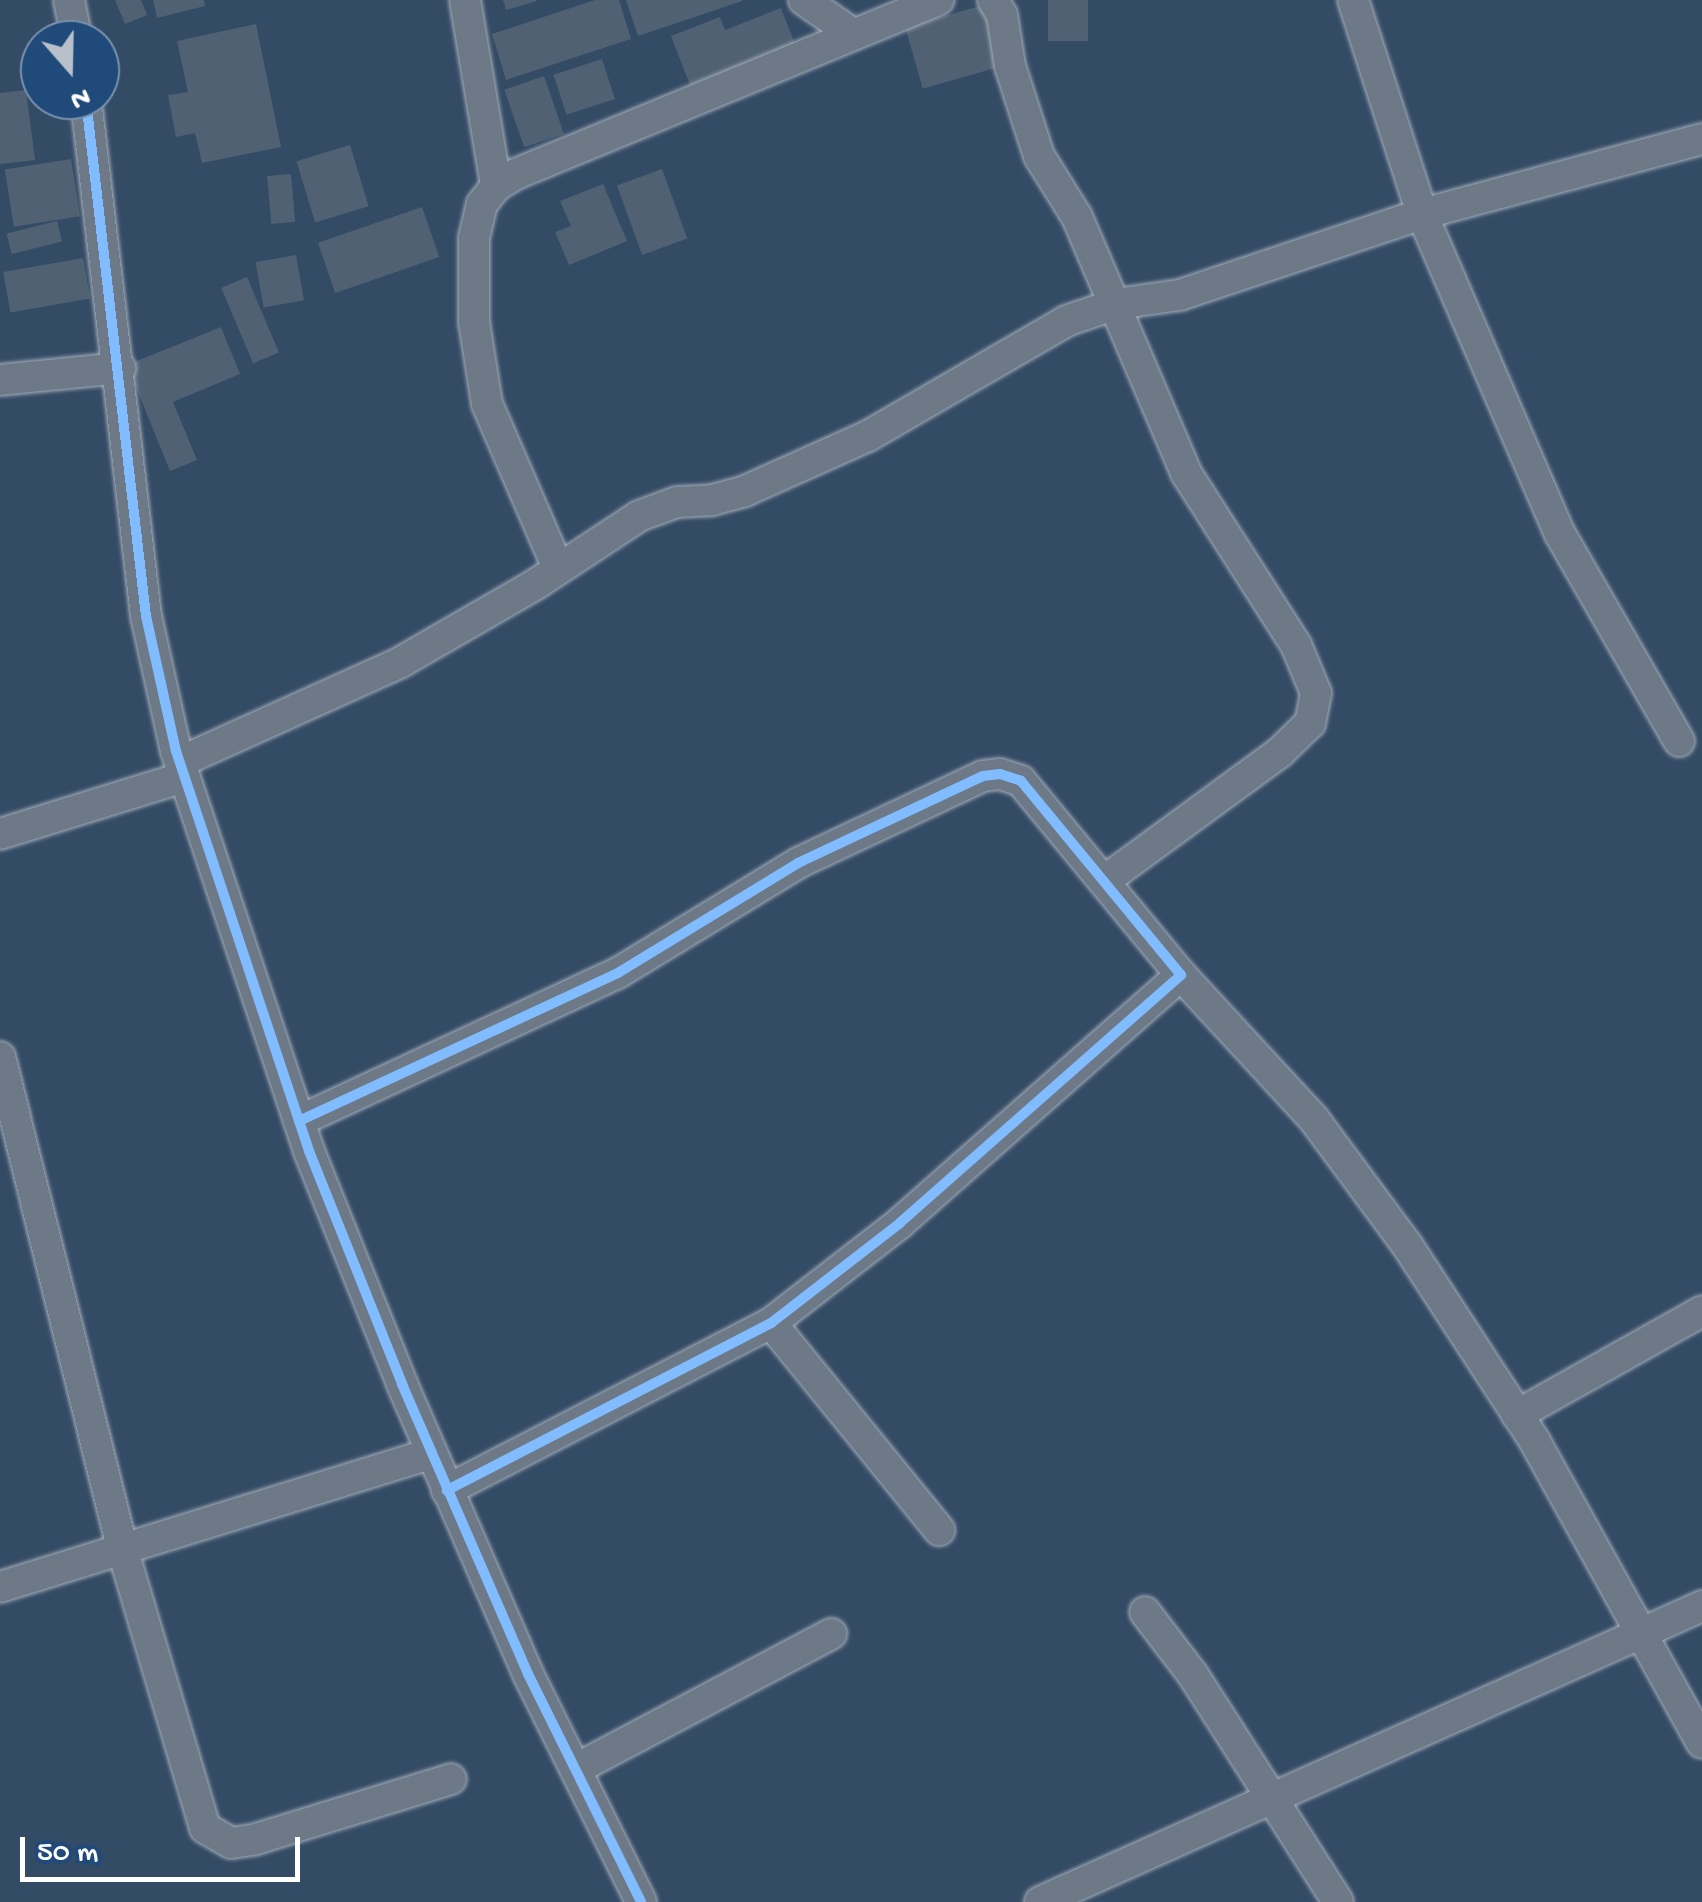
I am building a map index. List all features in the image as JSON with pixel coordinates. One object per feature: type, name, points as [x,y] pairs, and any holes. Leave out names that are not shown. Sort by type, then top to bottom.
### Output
[{"type":"street","points":[[465,0],[496,186]]},
{"type":"street","points":[[804,0],[853,34]]},
{"type":"street","points":[[558,568],[488,404],[474,322],[474,238],[482,204],[496,186],[940,0]]},
{"type":"street","points":[[993,0],[1002,15],[1010,66],[1039,156],[1077,217],[1186,473],[1296,645],[1316,693],[1310,723],[1278,754],[1104,881]]},
{"type":"street","points":[[1353,0],[1422,214],[1560,534],[1678,741]]},
{"type":"street","points":[[89,120],[146,616],[182,770],[299,1121],[432,1454],[528,1674],[641,1902]]},
{"type":"street","points":[[0,834],[48,823],[182,770],[401,662],[639,516],[677,502],[712,500],[744,490],[868,436],[1066,321],[1116,304],[1180,295],[1422,214],[1702,138]]},
{"type":"street","points":[[0,380],[120,368]]},
{"type":"street","points":[[299,1121],[618,973],[798,863],[984,776],[1000,774],[1020,780],[1181,975],[1346,1159],[1517,1414],[1702,1743]]},
{"type":"street","points":[[447,1490],[771,1323],[900,1223],[1181,975]]},
{"type":"street","points":[[0,1057],[123,1552],[205,1828],[232,1843],[254,1840],[452,1778]]},
{"type":"street","points":[[1517,1414],[1702,1311]]},
{"type":"street","points":[[771,1323],[939,1530]]},
{"type":"street","points":[[0,1587],[432,1454]]},
{"type":"street","points":[[1040,1902],[1702,1606]]},
{"type":"street","points":[[1145,1612],[1193,1675],[1338,1902]]},
{"type":"street","points":[[576,1769],[831,1634]]},
{"type":"building","points":[[115,0],[141,0],[147,15],[125,24]]},
{"type":"building","points":[[153,0],[204,0],[205,6],[157,18]]},
{"type":"building","points":[[503,0],[536,0],[537,1],[506,10]]},
{"type":"building","points":[[595,0],[619,0],[631,39],[506,80],[492,34]]},
{"type":"building","points":[[626,0],[742,0],[742,1],[638,36]]},
{"type":"building","points":[[1048,0],[1088,0],[1088,41],[1048,41]]},
{"type":"building","points":[[983,5],[1001,67],[923,89],[905,27]]},
{"type":"building","points":[[781,8],[795,44],[690,85],[671,36],[720,17],[725,30]]},
{"type":"building","points":[[256,24],[281,147],[202,163],[195,133],[176,137],[168,95],[188,92],[177,41]]},
{"type":"building","points":[[602,59],[615,99],[566,115],[553,75]]},
{"type":"building","points":[[544,76],[564,134],[524,147],[504,90]]},
{"type":"building","points":[[20,91],[20,120],[30,120],[35,160],[0,164],[0,93]]},
{"type":"building","points":[[350,145],[369,206],[315,223],[296,161]]},
{"type":"building","points":[[71,159],[80,216],[14,227],[5,169]]},
{"type":"building","points":[[662,169],[687,239],[642,255],[617,185]]},
{"type":"building","points":[[291,174],[295,222],[271,224],[267,176]]},
{"type":"building","points":[[603,184],[627,241],[569,265],[555,232],[571,226],[560,201]]},
{"type":"building","points":[[422,207],[439,257],[335,293],[318,243]]},
{"type":"building","points":[[57,221],[62,241],[12,254],[7,234]]},
{"type":"building","points":[[296,255],[304,300],[264,307],[256,262]]},
{"type":"building","points":[[83,258],[90,298],[10,312],[3,272]]},
{"type":"building","points":[[247,277],[279,352],[253,363],[221,288]]},
{"type":"building","points":[[221,327],[240,374],[173,402],[197,460],[170,471],[127,365]]},
{"type":"cycle path","points":[[88,120],[146,616],[176,751],[309,1151],[402,1384],[528,1674],[641,1902]]},
{"type":"cycle path","points":[[299,1121],[618,973],[798,863],[983,776],[1000,774],[1021,781],[1181,975],[900,1223],[771,1323],[447,1490]]}]
